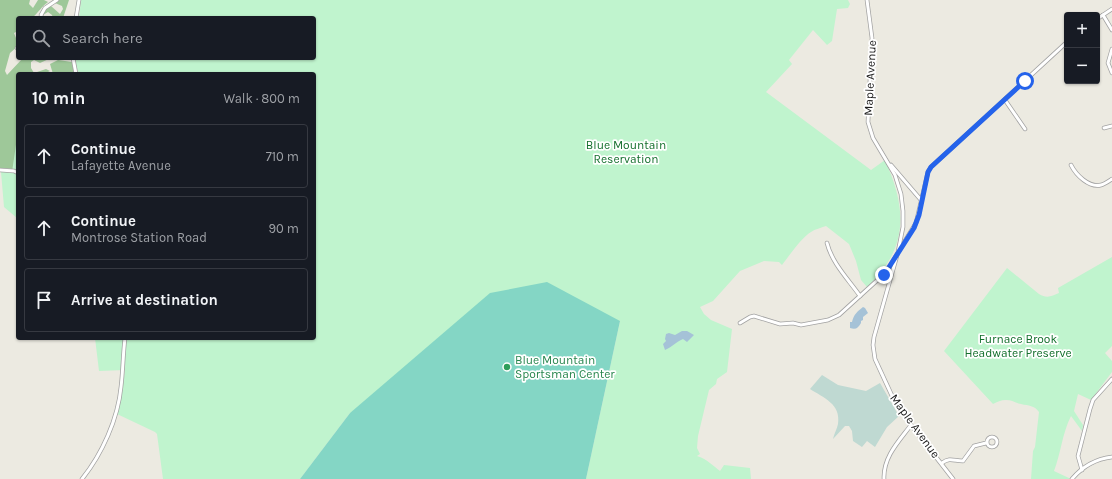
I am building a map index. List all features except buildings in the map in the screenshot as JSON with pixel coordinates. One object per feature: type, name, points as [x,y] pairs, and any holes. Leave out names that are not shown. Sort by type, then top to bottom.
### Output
[{"type":"street","points":[[41,16],[42,11],[57,0]]},
{"type":"street","points":[[76,16],[78,0]]},
{"type":"street","name":"Maple Avenue","points":[[867,0],[872,33],[868,122],[873,138],[890,164],[898,182],[904,221],[898,252],[873,345],[875,359],[889,391],[911,425],[953,479]]},
{"type":"street","points":[[1100,18],[1112,9]]},
{"type":"street","points":[[1103,16],[1112,30]]},
{"type":"street","points":[[740,323],[750,316],[754,316],[780,324],[804,325],[828,320],[839,315],[886,271],[914,228],[919,215],[928,172],[931,167],[1064,45]]},
{"type":"street","points":[[1112,49],[1109,68],[1112,73]]},
{"type":"street","points":[[73,60],[76,72]]},
{"type":"street","points":[[1005,100],[1025,129]]},
{"type":"street","points":[[1104,128],[1112,126]]},
{"type":"street","points":[[890,164],[899,172],[921,200]]},
{"type":"street","points":[[1071,165],[1084,180],[1096,186],[1102,185],[1112,178]]},
{"type":"street","points":[[0,170],[16,172]]},
{"type":"street","points":[[827,243],[834,259],[860,296]]},
{"type":"street","points":[[82,479],[94,462],[104,443],[113,420],[121,387],[125,340]]},
{"type":"street","points":[[1081,470],[1078,456],[1093,400],[1112,380]]},
{"type":"street","points":[[884,479],[885,463],[911,425]]},
{"type":"street","points":[[942,463],[952,459],[963,461],[974,446],[986,443]]},
{"type":"street","points":[[1072,479],[1081,470],[1097,460],[1112,457]]},
{"type":"green space","points":[[0,0],[30,0],[29,4],[33,8],[38,0],[44,0],[48,2],[34,16],[16,16],[16,32],[14,33],[16,38],[16,48],[10,53],[5,71],[7,75],[21,60],[34,60],[31,62],[31,68],[33,72],[16,72],[16,170],[0,168]]},
{"type":"green space","points":[[59,0],[69,0],[64,16],[52,16],[48,12],[43,15],[45,9],[51,6],[60,14],[63,9],[62,6],[55,3]]},
{"type":"green space","name":"Blue Mountain Reservation","points":[[81,0],[848,0],[850,4],[848,8],[837,9],[832,41],[827,45],[813,30],[789,60],[792,64],[766,92],[871,170],[885,160],[897,195],[900,211],[900,227],[897,243],[891,258],[881,272],[867,287],[861,280],[856,261],[849,244],[826,226],[814,230],[808,234],[782,265],[779,262],[764,261],[740,271],[713,301],[700,307],[704,314],[711,320],[732,329],[727,372],[717,379],[716,384],[709,390],[698,436],[697,448],[700,454],[697,456],[707,460],[720,471],[724,465],[750,468],[751,479],[586,479],[620,321],[350,413],[300,479],[163,479],[157,434],[117,414],[125,370],[99,371],[95,340],[316,340],[316,72],[78,72],[76,60],[316,60],[316,16],[79,16]]},
{"type":"green space","points":[[34,60],[47,60],[40,63]]},
{"type":"green space","points":[[58,60],[72,62],[74,72],[52,72],[50,64]]},
{"type":"green space","points":[[46,69],[50,71],[48,72],[37,72]]},
{"type":"green space","points":[[16,145],[16,217],[4,207],[1,172],[12,172]]},
{"type":"green space","name":"Furnace Brook Headwater Preserve","points":[[1112,257],[1112,346],[1105,353],[1112,361],[1112,372],[1091,400],[1078,394],[1074,411],[1083,425],[1082,431],[1071,416],[1054,471],[1071,479],[1031,479],[1033,451],[1035,447],[1039,412],[1033,407],[1008,400],[993,404],[944,351],[1007,268],[1039,294],[1049,296],[1059,293],[1058,288]]},
{"type":"shaded area","name":"Blue Mountain Sportsman Center","points":[[547,282],[620,321],[586,479],[300,479],[350,413],[490,293]]},
{"type":"shaded area","points":[[863,307],[868,313],[863,317],[863,320],[858,327],[855,329],[850,328],[850,322],[852,322],[856,313]]},
{"type":"shaded area","points":[[682,331],[687,331],[694,335],[687,342],[683,339],[665,350],[663,344],[666,341],[666,334],[669,333],[675,335]]},
{"type":"shaded area","points":[[822,375],[838,385],[866,391],[880,383],[899,416],[887,427],[875,447],[867,441],[862,447],[853,441],[852,431],[849,426],[845,426],[833,439],[838,424],[837,411],[830,402],[810,389]]},
{"type":"place","name":"Blue Mountain Sportsman Center","points":[[507,367]]},
{"type":"route","points":[[884,275],[914,228],[919,215],[928,172],[931,167],[1025,81]]}]
